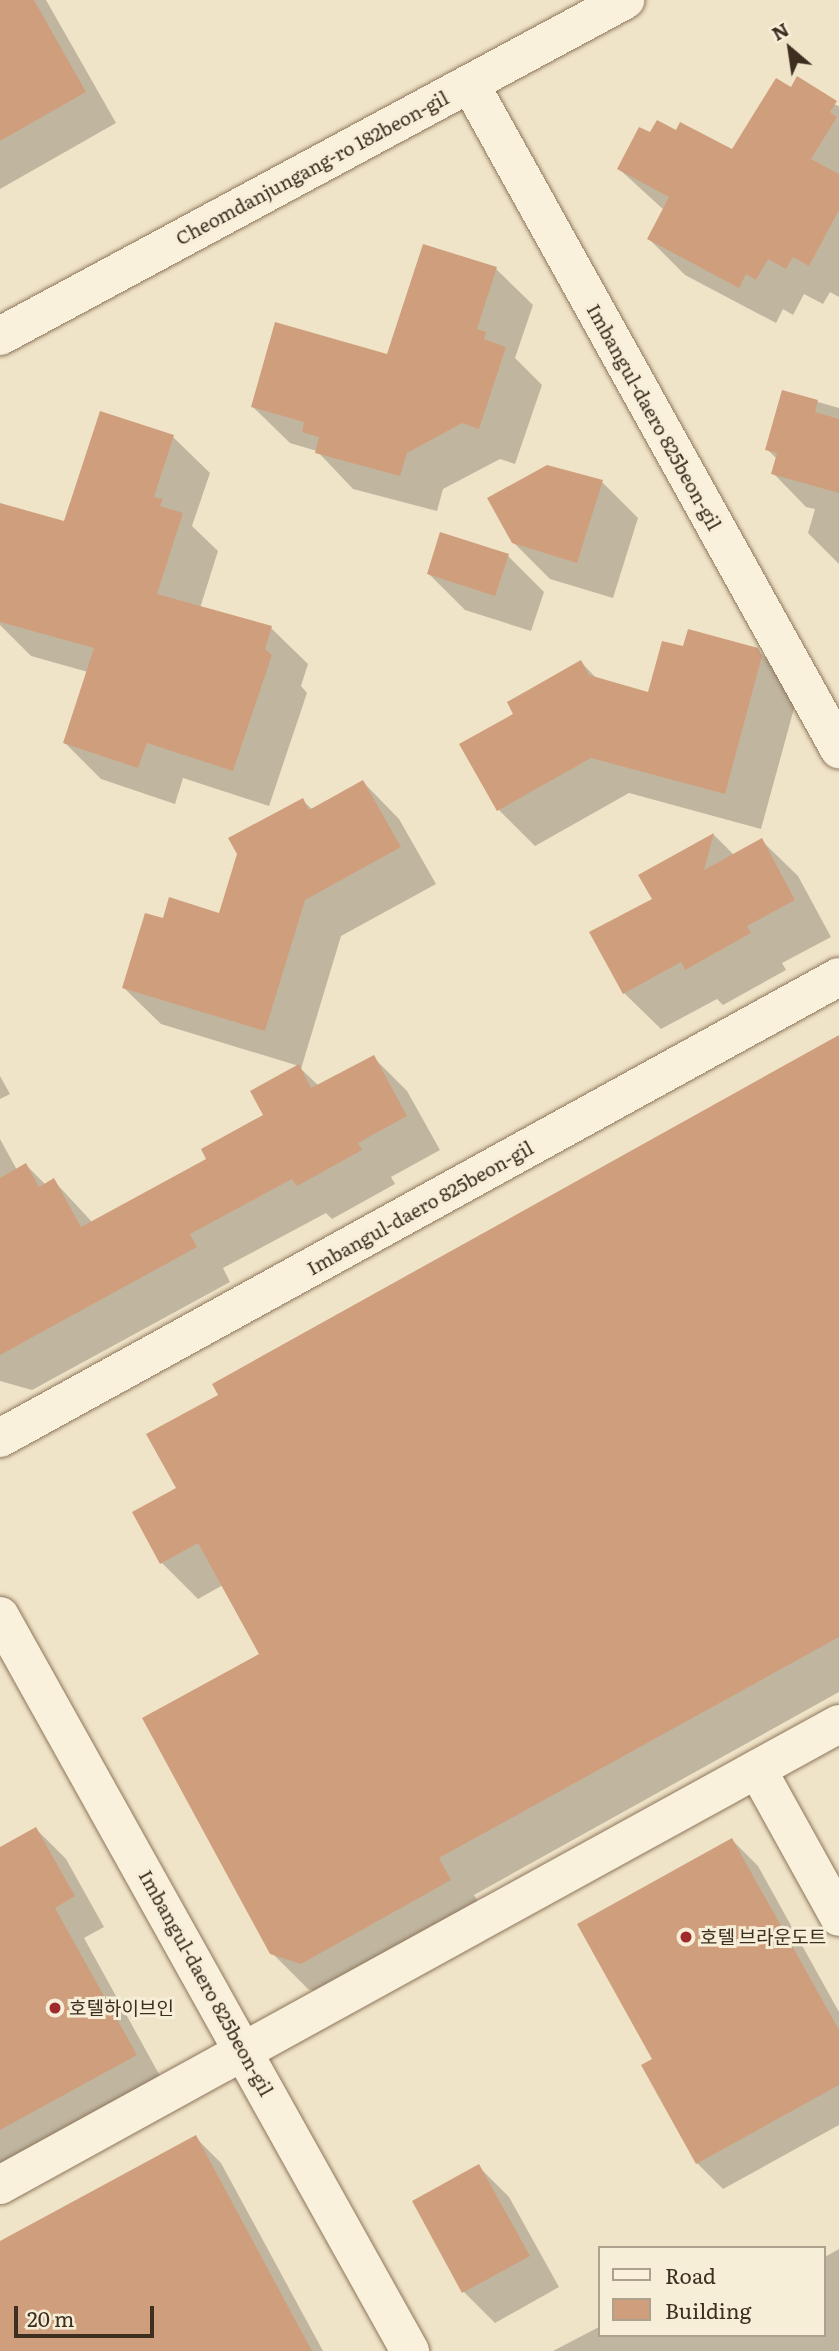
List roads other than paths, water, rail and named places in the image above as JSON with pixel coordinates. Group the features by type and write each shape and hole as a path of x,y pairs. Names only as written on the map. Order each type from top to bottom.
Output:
{"street":[{"name":"Cheomdanjungang-ro 182beon-gil","path":"0,336 625,0"},
{"name":"Imbangul-daero 825beon-gil","path":"470,84 839,749"},
{"name":"Imbangul-daero 825beon-gil","path":"0,1438 839,977"},
{"name":"Imbangul-daero 825beon-gil","path":"0,1616 410,2351"},
{"path":"0,2185 839,1724"},
{"path":"757,1769 839,1917"}],"place":[{"name":"호텔 브라운도트","path":"686,1937"},
{"name":"호텔하이브인","path":"55,2008"}]}
